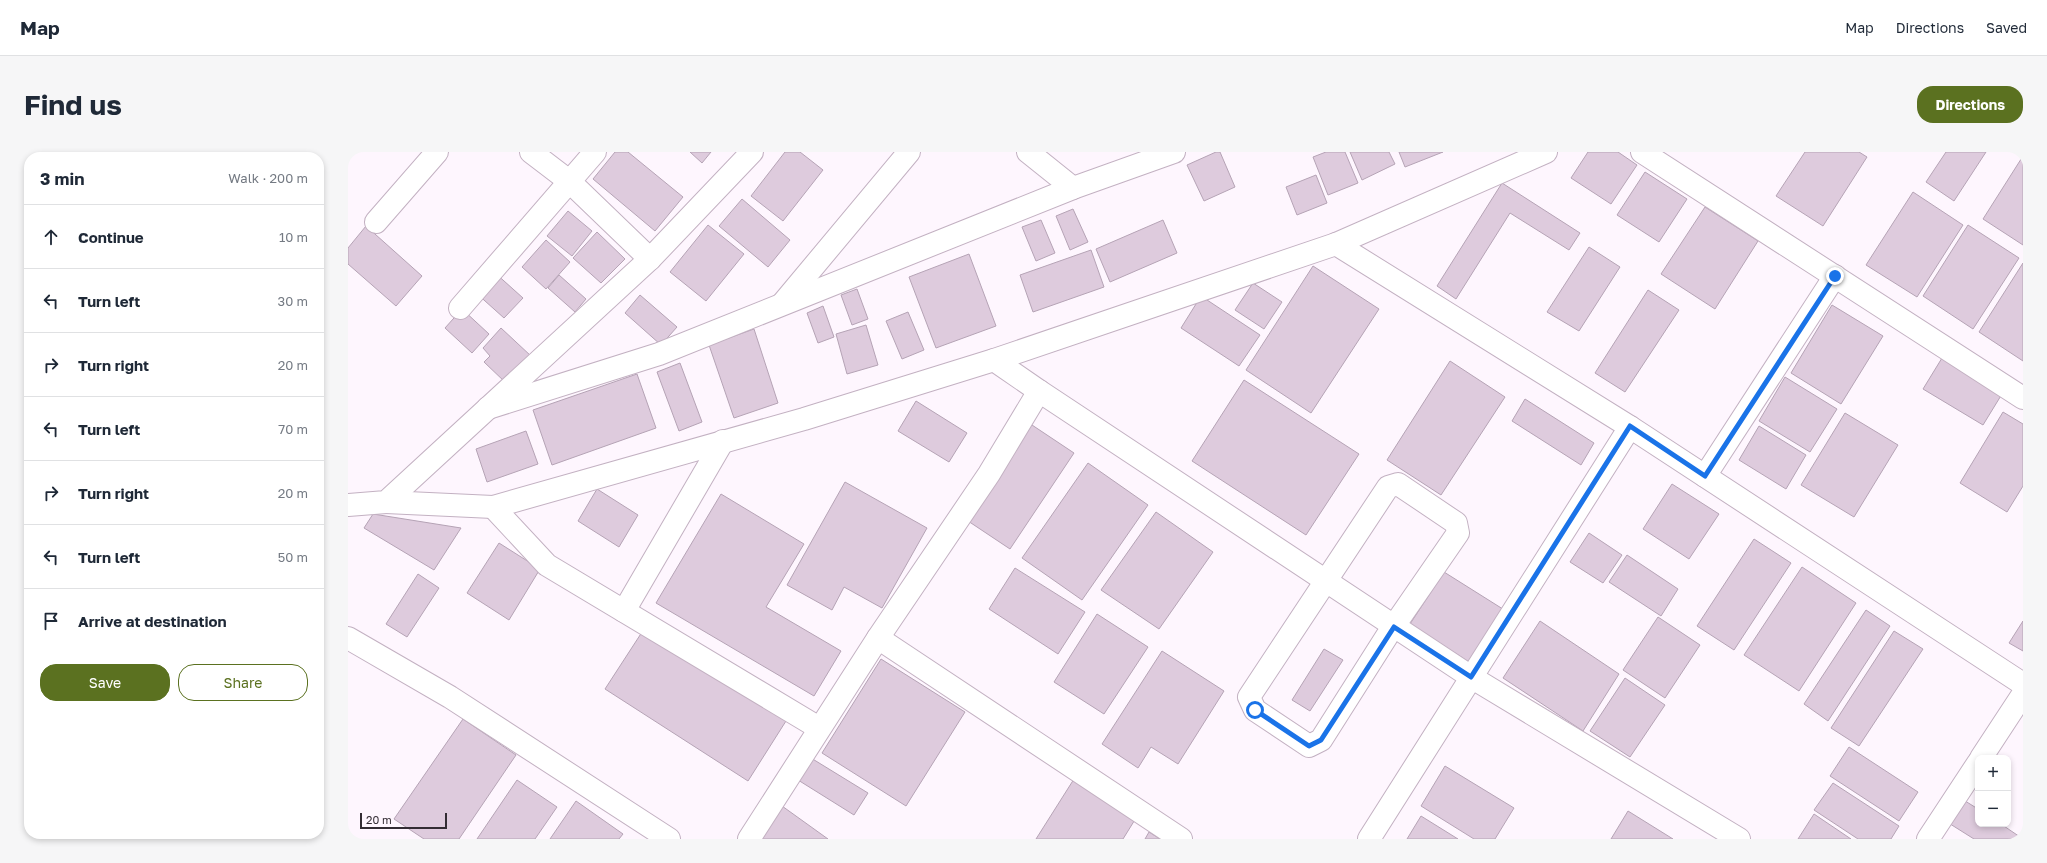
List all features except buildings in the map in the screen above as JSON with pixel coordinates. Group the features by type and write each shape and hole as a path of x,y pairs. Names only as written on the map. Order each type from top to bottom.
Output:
{"street":[{"path":"376,222 437,152"},
{"path":"531,152 569,181 650,259"},
{"path":"460,308 595,152"},
{"path":"386,502 650,259 752,152"},
{"path":"781,305 909,152"},
{"path":"1028,152 1073,188"},
{"path":"488,408 659,354 1073,188 1174,152"},
{"path":"348,505 386,502 493,507 804,419 994,360 1336,244 1546,152"},
{"path":"1642,152 2023,398"},
{"path":"1336,244 1630,426 2023,684"},
{"path":"1705,476 1835,276"},
{"path":"994,360 1038,391 1471,677 1739,839"},
{"path":"749,839 878,638 989,474 1038,391"},
{"path":"1369,839 1630,426"},
{"path":"624,611 723,441"},
{"path":"1398,484 1456,523 1458,533 1394,627 1321,740 1309,746 1255,710 1249,697 1388,487 1398,484"},
{"path":"493,507 547,565 819,728"},
{"path":"348,638 450,698 669,839"},
{"path":"878,638 1181,839"},
{"path":"1983,755 2023,694"},
{"path":"1928,839 1975,768"}],"route":[{"path":"1255,710 1309,746 1321,740 1394,627 1471,677 1630,426 1705,476 1835,276"}]}
